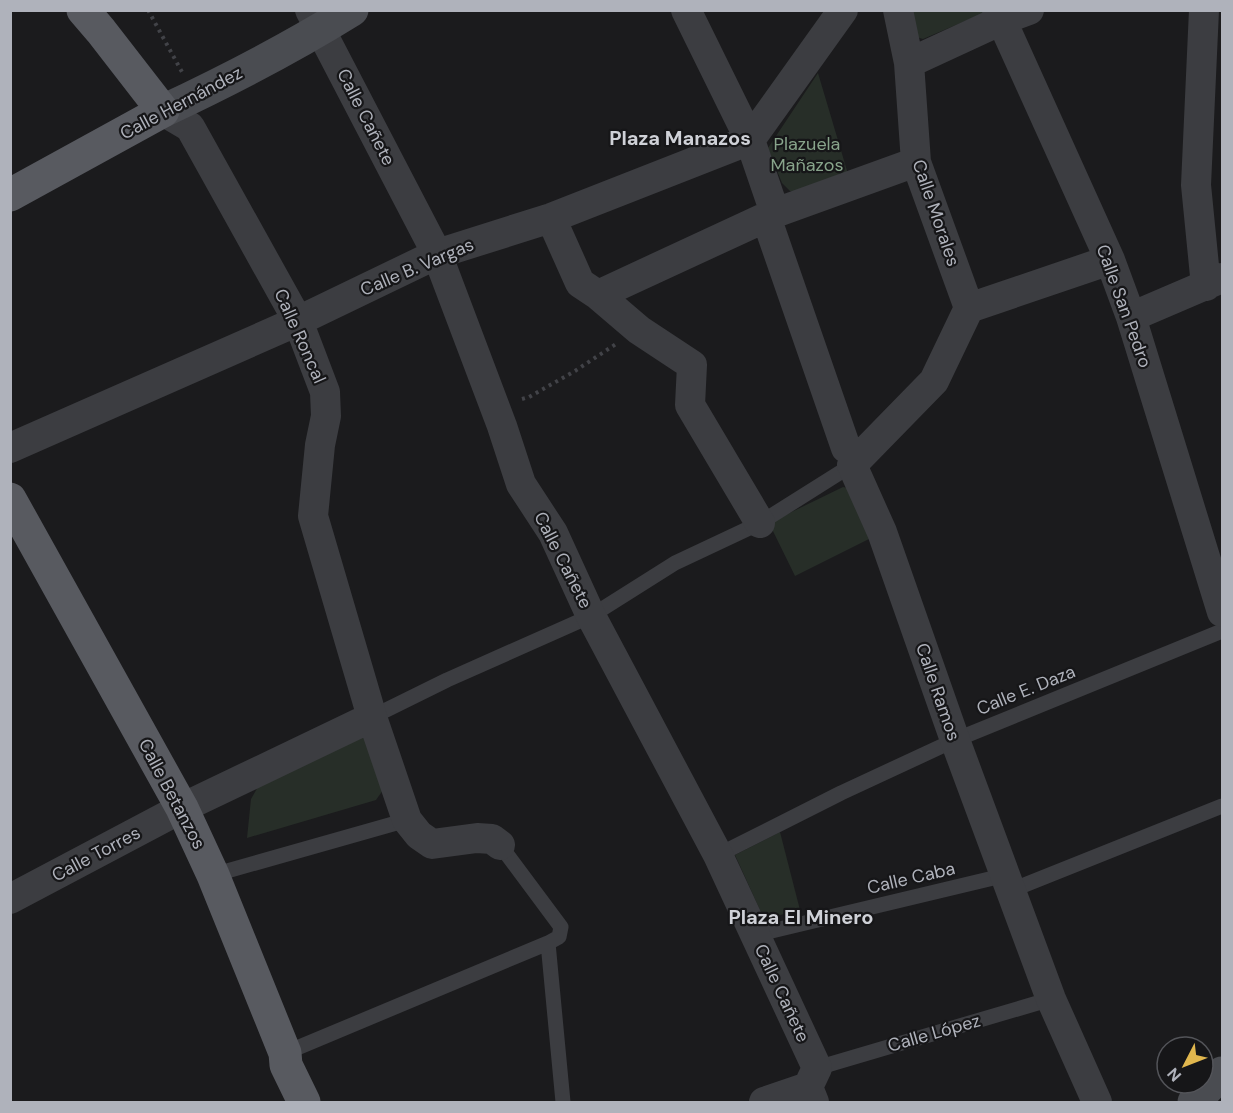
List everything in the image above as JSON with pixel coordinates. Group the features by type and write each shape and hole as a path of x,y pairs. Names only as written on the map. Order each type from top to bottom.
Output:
{"main road":[{"name":"Calle Roncal","path":"83,10 164,111"},
{"name":"Calle Hernández","path":"10,195 196,96 316,20 352,10"},
{"name":"Calle Betanzos","path":"10,498 182,808 213,875 285,1053 286,1065 304,1102"},
{"path":"1194,1102 1222,1073"}],"street":[{"name":"Calle Ramos","path":"686,10 750,140 770,215 849,457 882,532 955,740 1051,999 1097,1102"},
{"path":"750,140 843,10"},
{"name":"Calle Morales","path":"898,10 909,63 916,162 969,308"},
{"path":"1131,317 1214,282 1196,185 1204,10"},
{"path":"909,63 1009,14"},
{"name":"Calle San Pedro","path":"1009,14 1110,260 1131,317 1222,612"},
{"name":"Calle Cañete","path":"316,20 437,254 521,484 553,533 591,616 718,855 755,934 813,1086"},
{"name":"Calle Roncal","path":"164,111 190,127 298,321 325,392 326,416 320,445 313,516 372,717 407,820"},
{"name":"Calle B. Vargas","path":"10,448 298,321 437,254 550,218 750,140"},
{"path":"598,295 770,215 916,162"},
{"path":"550,218 580,283 598,295 639,330 692,365 690,405 760,523"},
{"path":"849,457 934,381 969,308 1110,260"},
{"name":"Calle Torres","path":"10,899 182,808 372,717"},
{"path":"407,820 419,835 432,844 477,838 492,839 500,844"},
{"name":"Calle López","path":"764,1102 813,1086"}],"lane":[{"path":"372,717 447,680 591,616 675,563 760,523 849,457"},
{"name":"Calle E. Daza","path":"718,855 841,793 955,740 1222,631"},
{"name":"Calle Caba","path":"755,934 1009,883 1222,806"},
{"path":"213,875 407,820"},
{"path":"285,1053 559,937 561,927 500,844"},
{"path":"548,943 563,1102"},
{"name":"Calle López","path":"813,1086 1051,999"}],"path":[{"path":"148,10 196,96"},
{"path":"495,408 529,397 639,330"}],"green space":[{"path":"912,11 986,11 923,39 913,36"},
{"name":"Plazuela Mañazos","path":"818,73 848,174 802,194 790,191 782,183 768,148"},
{"path":"843,487 852,489 875,536 795,576 769,523"},
{"path":"364,729 383,790 376,800 247,838 251,799 271,764"},
{"path":"780,832 800,910 764,919 735,855"}],"district":[{"name":"Plaza Manazos","path":"680,138"},
{"name":"Plaza El Minero","path":"801,917"}]}
